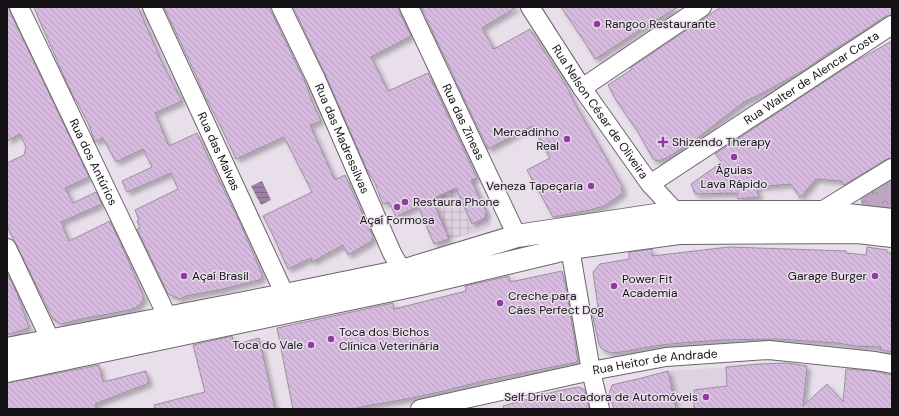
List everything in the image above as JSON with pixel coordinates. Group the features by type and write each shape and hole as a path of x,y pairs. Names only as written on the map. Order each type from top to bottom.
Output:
{"main road":[{"path":"7,372 406,278 517,236 677,222 820,212 892,220"},
{"path":"7,349 285,295 406,278 570,248 677,222 858,232 892,236"}],"street":[{"name":"Rua dos Antúrios","path":"19,7 168,318"},
{"name":"Rua das Malvas","path":"152,7 285,295"},
{"name":"Rua das Madressilvas","path":"281,7 316,79 392,253 406,278"},
{"name":"Rua das Zineas","path":"409,7 517,236"},
{"name":"Rua Nelson César de Oliveira","path":"530,7 582,88 677,222"},
{"path":"582,88 702,7"},
{"name":"Rua Walter de Alencar Costa","path":"650,184 892,25"},
{"path":"820,212 892,168"},
{"path":"7,248 51,341"},
{"path":"570,248 591,371 600,409"},
{"name":"Rua Heitor de Andrade","path":"420,409 591,371 666,357 769,350 892,364"}],"shaded area":[{"path":"475,179 492,217 489,227 475,233 453,189"},
{"path":"262,181 271,200 261,205 251,186"},
{"path":"453,189 475,233 449,239 432,199"},
{"path":"734,367 737,409 675,409 668,371"}],"green space":[{"path":"892,177 892,210 862,206 860,198"}],"building":[{"path":"7,7 9,7 10,12 89,177 65,188 73,203 96,192 102,204 61,222 69,241 110,221 144,298 139,306 130,310 61,324 53,319 10,233 7,225 7,163 24,155 26,147 20,134 7,141"},
{"path":"34,7 138,7 163,65 182,101 155,113 169,146 197,133 241,225 262,274 262,278 219,290 186,296 180,299 168,294 137,229 140,228 135,210 178,189 171,173 127,192 122,181 152,167 143,149 116,162 103,138 95,142 89,125 75,100"},
{"path":"164,7 269,7 305,82 321,121 310,125 335,180 345,175 373,237 372,241 348,255 343,245 312,262 311,258 288,269 263,216 312,192 284,137 236,159"},
{"path":"293,7 397,7 411,36 371,57 388,91 428,73 477,178 471,180 486,212 485,218 472,224 456,188 432,199 449,239 434,244 418,206 396,217 389,202 383,204 375,183 367,170 325,74"},
{"path":"421,7 517,7 482,28 494,49 530,29 566,85 574,102 622,186 622,194 604,206 553,217 527,170 550,158 532,126 488,149"},
{"path":"561,7 678,7 595,59"},
{"path":"721,7 892,7 892,15 886,16 806,69 744,102 696,139 667,158 657,161 653,159 638,132 616,100 608,85 631,70 630,68"},
{"path":"892,41 892,158 887,159 844,185 842,181 816,179 800,198 791,184 756,187 759,197 738,199 737,193 695,194 691,184 722,162 715,154 856,61"},
{"path":"729,247 846,251 846,253 866,255 867,247 887,250 887,253 892,253 892,352 880,350 881,347 777,339 720,340 681,343 610,353 601,348 591,309 598,307 593,272 600,264 629,259 629,252 652,249 652,256"},
{"path":"562,271 567,292 578,362 487,380 412,398 352,409 293,409 277,328 393,303 394,309 466,291 465,286 509,276 510,282"},
{"path":"7,273 17,293 29,328 7,335"},
{"path":"232,336 234,345 259,338 275,409 155,409 154,405 205,392 193,345"},
{"path":"787,363 807,366 803,406 827,384 843,402 846,369 873,371 892,375 892,409 694,409 694,390 727,386 726,367"},
{"path":"99,365 103,382 146,371 149,383 95,404 97,409 7,409 7,383"},
{"path":"668,371 676,409 614,409 609,394 612,385"},
{"path":"579,387 585,390 589,409 504,409 503,406 557,391"}],"place":[{"name":"Rangoo Restaurante","path":"597,24"},
{"name":"Mercadinho Real","path":"567,139"},
{"name":"Shizendo Therapy","path":"663,142"},
{"name":"Águias Lava Rápido","path":"734,157"},
{"name":"Veneza Tapeçaria","path":"591,186"},
{"name":"Restaura Phone","path":"405,202"},
{"name":"Açaí Formosa","path":"397,207"},
{"name":"Açaí Brasil","path":"184,276"},
{"name":"Garage Burger","path":"875,276"},
{"name":"Power Fit Academia","path":"614,286"},
{"name":"Creche para Cães Perfect Dog","path":"500,303"},
{"name":"Toca dos Bichos Clínica Veterinária","path":"331,339"},
{"name":"Toca do Vale","path":"311,345"},
{"name":"Self Drive Locadora de Automóveis","path":"706,397"}]}
